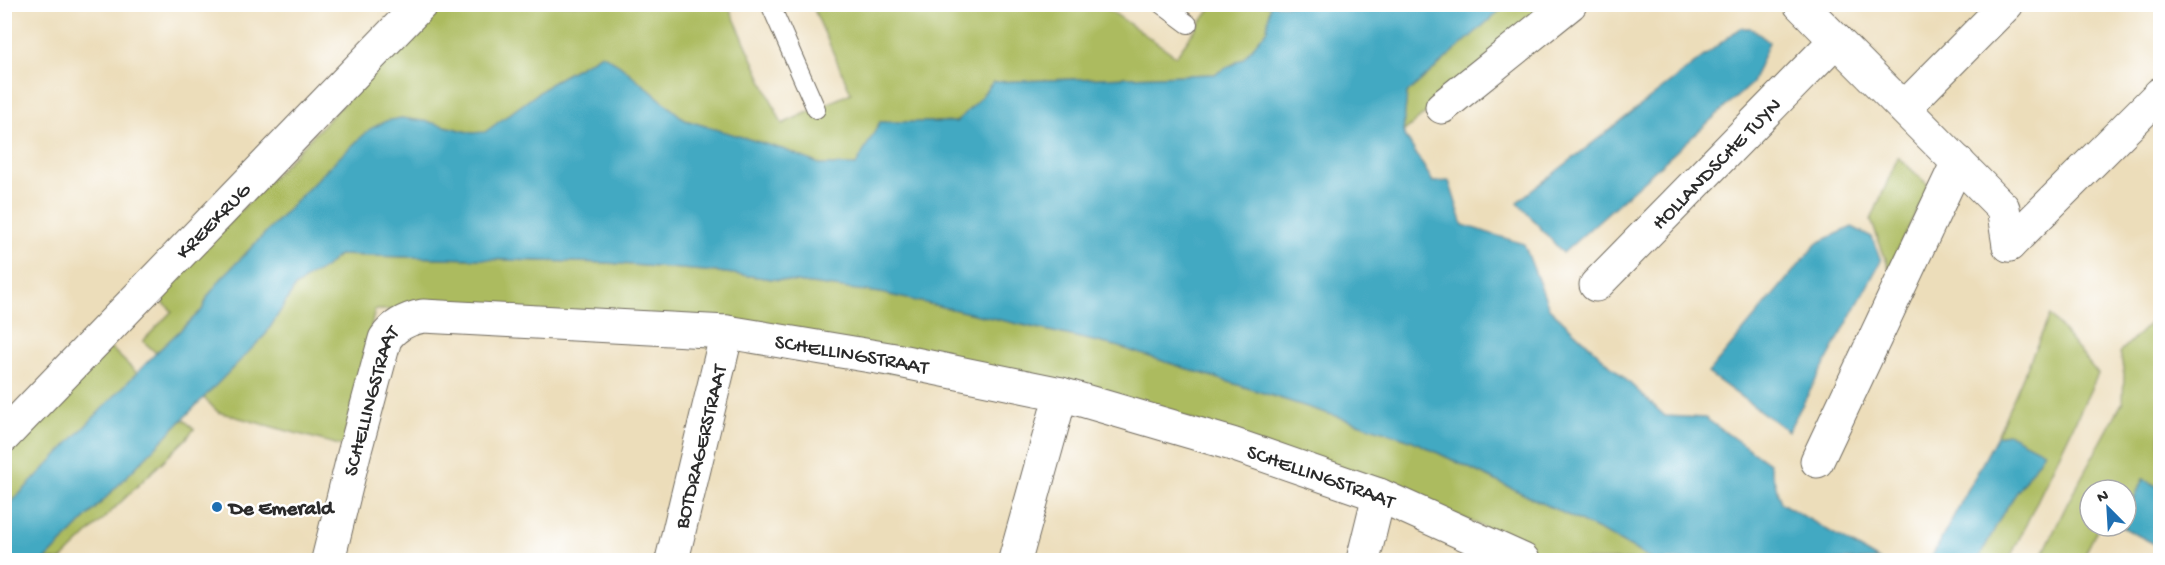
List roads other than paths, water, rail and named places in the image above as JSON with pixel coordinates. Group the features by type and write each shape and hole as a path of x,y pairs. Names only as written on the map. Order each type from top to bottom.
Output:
{"street":[{"name":"KREEKRUG","path":"4,436 421,4"},
{"path":"1442,107 1570,4"},
{"path":"1800,4 2003,207 2009,244 2160,94"},
{"path":"1904,108 2007,4"},
{"name":"HOLLANDSCHE TUYN","path":"1596,285 1836,40"},
{"path":"1817,461 1958,162"},
{"name":"SCHELLINGSTRAAT","path":"328,561 385,339 390,331 399,325 423,316 727,332 895,360 1061,394 1232,444 1378,495 1523,561"},
{"name":"BOTDRAGERSTRAAT","path":"672,561 727,332"},
{"path":"1015,561 1061,394"},
{"path":"1363,561 1378,495"}],"lane":[{"path":"770,4 816,109"},
{"path":"1161,4 1188,24"}],"water":[{"path":"1270,5 1506,5 1407,93 1403,132 1433,182 1449,181 1463,225 1524,244 1549,308 1665,416 1705,418 1769,463 1781,503 1879,560 1653,560 1611,536 1411,440 1116,346 881,293 718,272 608,263 338,255 325,268 295,287 266,334 45,560 5,560 5,509 156,353 202,310 208,296 221,279 329,167 370,129 386,121 401,118 429,122 472,133 485,132 556,80 602,54 620,65 685,120 785,150 821,165 856,165 880,122 956,122 993,82 1215,74 1243,59 1267,30"},
{"path":"1740,28 1751,28 1769,42 1752,83 1563,253 1517,202"},
{"path":"1852,227 1872,237 1881,261 1788,431 1708,373 1817,243"},
{"path":"2009,434 2044,452 2003,513 1978,560 1930,560 1997,436"},
{"path":"2143,479 2160,488 2160,547 2138,535 2138,490"}],"place":[{"name":"De Emerald","path":"217,507"}]}
